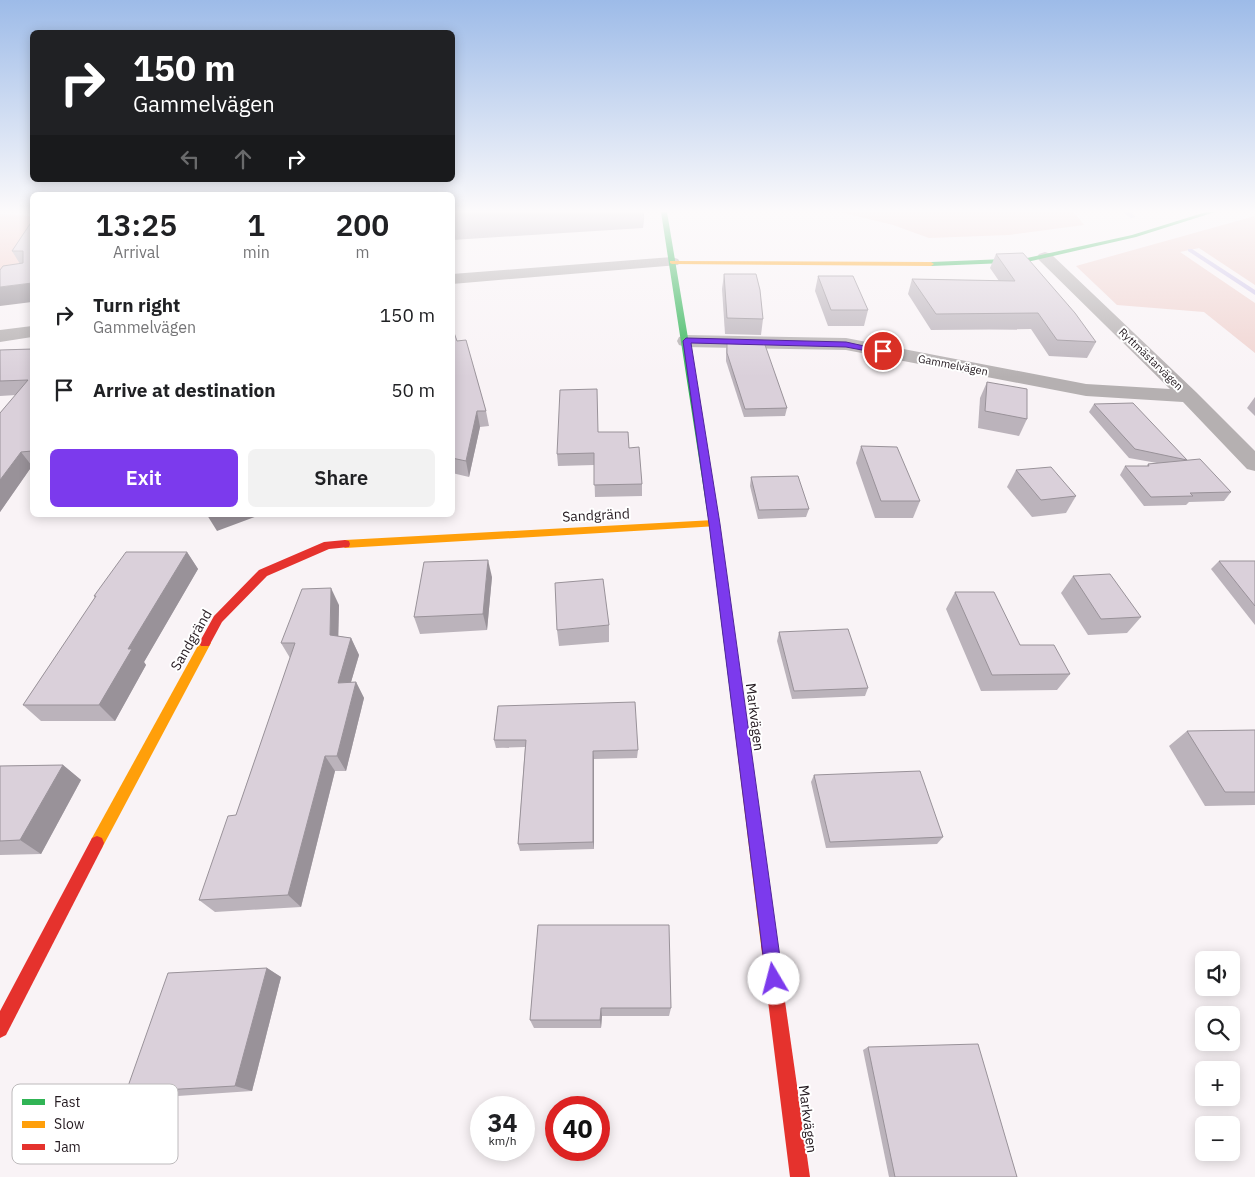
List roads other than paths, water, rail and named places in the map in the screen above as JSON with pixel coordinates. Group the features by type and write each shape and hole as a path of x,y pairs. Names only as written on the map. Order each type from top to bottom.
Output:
{"street":[{"path":"455,279 608,267"},
{"name":"Markvägen","path":"673,267 714,524 800,1177"},
{"name":"Ryttmästarvägen","path":"1054,267 1189,396 1255,464"},
{"path":"0,336 30,332"},
{"name":"Gammelvägen","path":"686,341 846,344 1086,390 1189,396"},
{"name":"Sandgränd","path":"0,1029 63,907 218,619 263,573 328,545 714,524"}],"waterway":[{"path":"1216,267 1255,293"}]}
